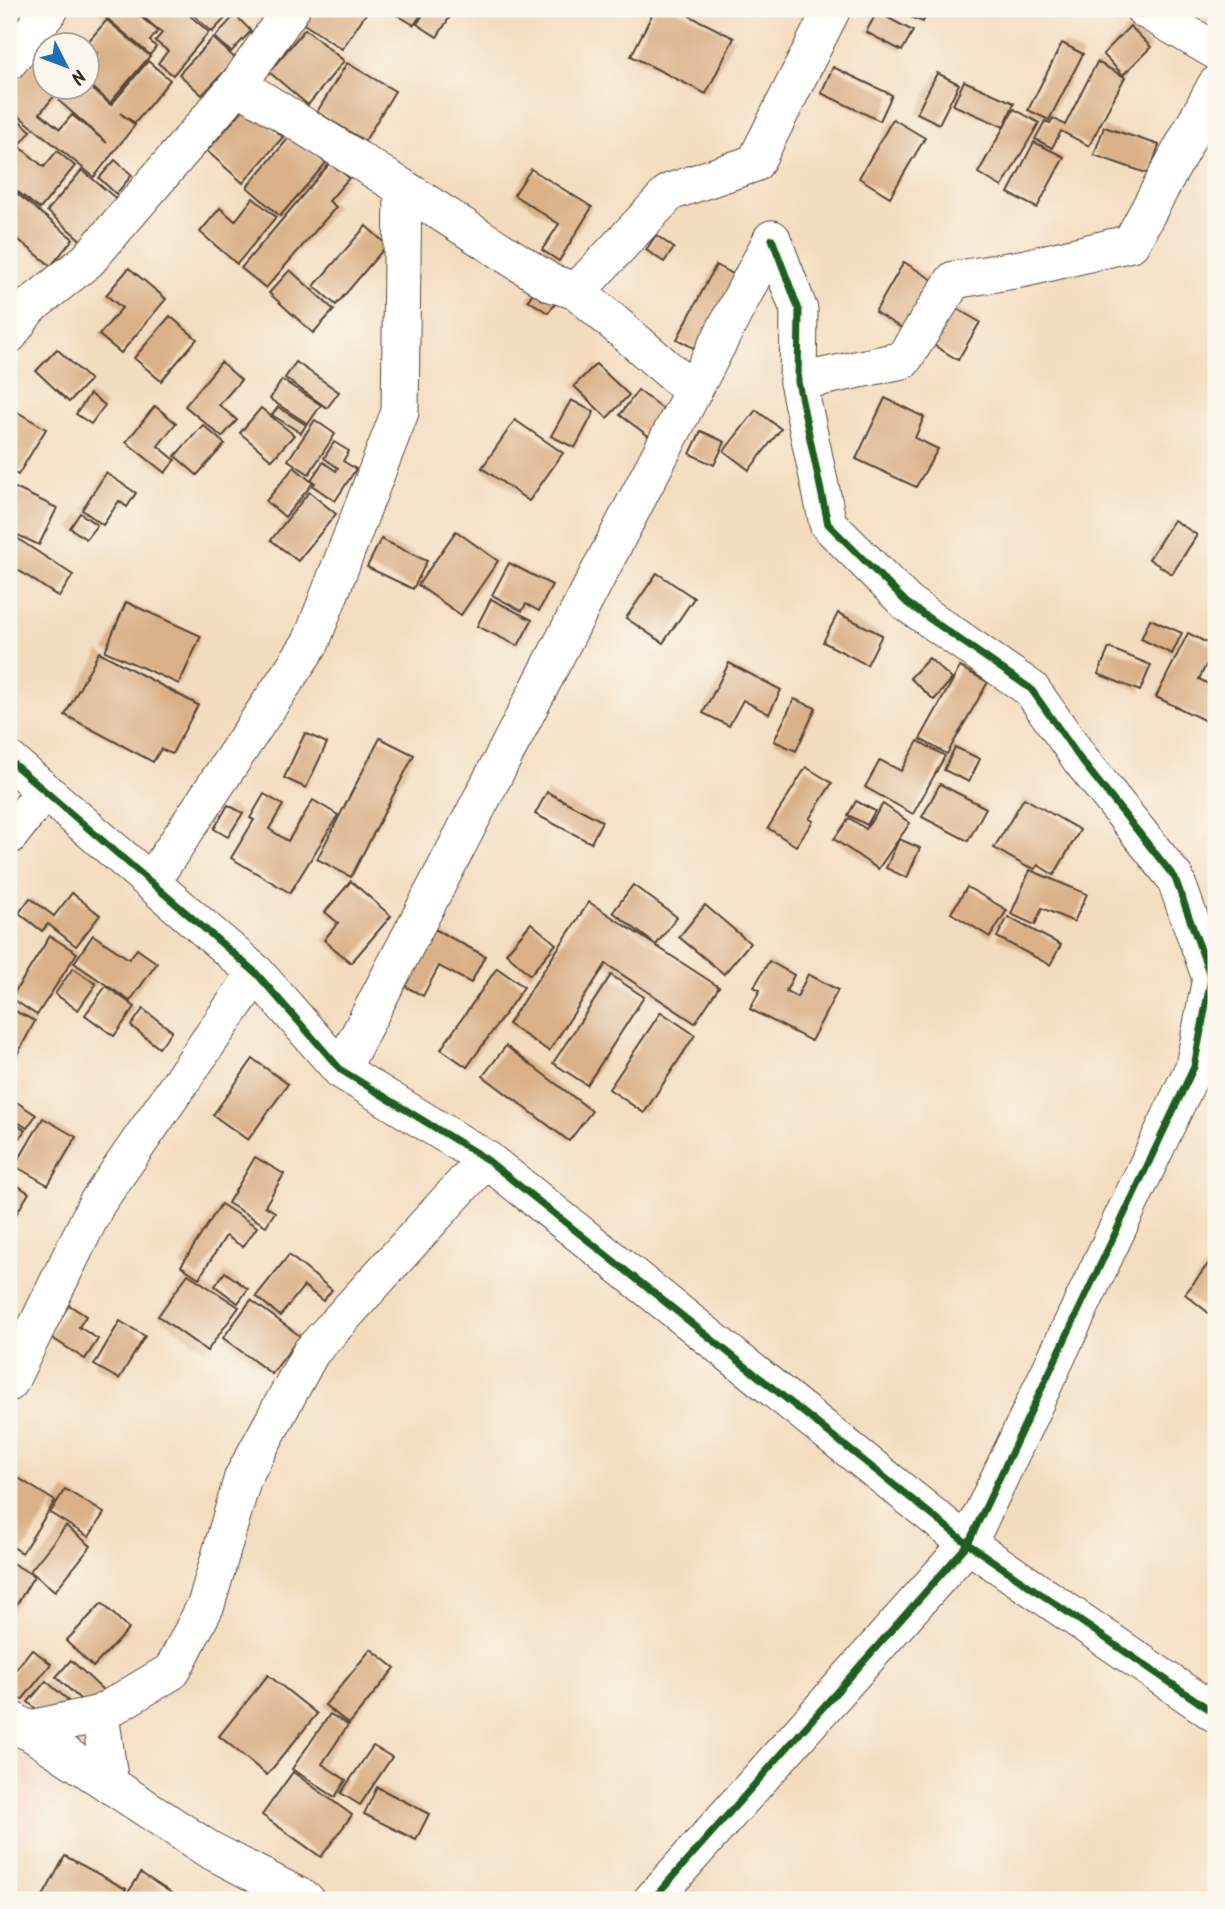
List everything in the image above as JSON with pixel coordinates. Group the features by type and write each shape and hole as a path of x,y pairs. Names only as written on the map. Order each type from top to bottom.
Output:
{"street":[{"path":"9,61 50,9"},
{"path":"9,335 28,308 88,260 238,85 291,9"},
{"path":"577,291 670,192 755,163 832,9"},
{"path":"1144,9 1216,51"},
{"path":"238,85 551,283 577,291 693,391"},
{"path":"798,382 903,360 954,280 1026,268 1131,243 1216,85"},
{"path":"151,882 311,642 400,412 403,188"},
{"path":"341,1070 772,239 799,310 798,382 828,524 907,604 1031,689 1081,760 1175,878 1211,978 1194,1067 968,1544 652,1900"},
{"path":"9,760 256,972 341,1070 486,1159 968,1544 1216,1714"},
{"path":"9,836 44,791"},
{"path":"9,1383 97,1203 256,972"},
{"path":"17,1723 100,1714 172,1671 206,1605 243,1477 311,1352 486,1159"},
{"path":"100,1714 110,1785"},
{"path":"17,1723 208,1849 306,1900"}],"shaded area":[{"path":"9,1740 65,1792 9,1856"}],"building":[{"path":"96,9 131,9 158,31 150,41 156,47 150,55"},
{"path":"134,9 181,9 177,14 182,9 209,32 173,75 158,63 168,51 155,41 162,33"},
{"path":"187,9 234,9 212,32"},
{"path":"306,9 369,9 342,49 298,20"},
{"path":"387,9 425,9 414,25"},
{"path":"427,9 455,9 437,37 417,24"},
{"path":"655,9 676,9 734,38 706,94 631,56"},
{"path":"890,9 928,9 923,22"},
{"path":"877,12 913,31 902,51 866,32"},
{"path":"235,15 251,31 231,52 215,37"},
{"path":"107,20 150,56 110,103 102,96 102,32 96,32"},
{"path":"1130,26 1151,47 1123,75 1103,54"},
{"path":"305,29 344,61 308,105 269,72"},
{"path":"213,38 236,59 202,95 179,74"},
{"path":"1062,43 1083,54 1049,120 1028,110"},
{"path":"32,58 32,102 49,102 40,113 60,129 72,115 107,143 60,102 102,102 102,97 111,105 148,61 170,80 135,123 120,113 135,125 94,177 9,108 9,87"},
{"path":"1097,62 1125,77 1089,146 1061,131 1052,148 1035,139 1045,121 1050,123 1053,118 1065,125"},
{"path":"347,63 395,91 365,141 317,112"},
{"path":"833,67 892,95 880,121 821,93"},
{"path":"937,73 959,84 939,124 917,113"},
{"path":"964,81 1014,103 1004,127 953,105"},
{"path":"246,106 283,137 243,183 207,151"},
{"path":"1014,109 1039,123 1002,187 978,173"},
{"path":"9,112 31,131 19,146 44,167 57,151 75,166 40,209 9,185"},
{"path":"893,119 925,138 890,197 859,178"},
{"path":"1104,127 1159,145 1149,174 1094,155"},
{"path":"292,134 326,163 280,216 247,187"},
{"path":"1034,142 1064,157 1037,208 1008,193"},
{"path":"115,160 132,175 116,194 99,178"},
{"path":"331,162 349,178 329,201 336,207 266,288 241,268"},
{"path":"531,169 592,207 559,261 542,250 559,224 514,195"},
{"path":"82,170 119,201 83,242 47,211"},
{"path":"9,187 73,239 51,266 9,232"},
{"path":"253,198 276,217 237,264 200,232 220,208 235,221"},
{"path":"366,226 387,245 336,305 314,286"},
{"path":"656,235 674,248 664,262 646,250"},
{"path":"904,262 933,280 903,329 875,312"},
{"path":"716,265 746,281 706,355 677,339"},
{"path":"129,268 166,299 121,353 99,335 122,308 106,295"},
{"path":"290,270 334,310 313,333 269,293"},
{"path":"539,284 560,298 548,313 528,300"},
{"path":"954,307 980,322 958,360 932,344"},
{"path":"170,316 197,339 161,381 134,358"},
{"path":"57,349 90,380 69,402 36,371"},
{"path":"221,362 241,380 219,405 237,420 222,437 185,406"},
{"path":"296,362 339,392 327,408 285,378"},
{"path":"596,364 629,395 607,418 574,386"},
{"path":"282,380 321,405 308,424 270,399"},
{"path":"638,390 672,416 654,440 620,415"},
{"path":"90,394 105,405 91,424 76,414"},
{"path":"885,398 924,417 915,438 938,449 916,487 856,459"},
{"path":"571,400 594,412 575,448 551,436"},
{"path":"155,406 176,423 158,446 175,460 165,473 126,442"},
{"path":"9,407 46,429 18,475 9,470"},
{"path":"278,407 306,425 301,433 272,415"},
{"path":"261,408 294,435 272,460 240,433"},
{"path":"756,410 781,429 749,470 724,451"},
{"path":"315,420 335,434 309,474 288,460"},
{"path":"515,420 563,453 529,501 482,468"},
{"path":"203,425 225,444 197,475 175,456"},
{"path":"701,431 725,442 714,465 690,454"},
{"path":"334,442 349,451 343,461 356,469 335,501 313,486 315,483 311,480 323,462 336,471 338,468 324,458"},
{"path":"294,467 313,483 285,517 266,501"},
{"path":"106,473 136,493 127,507 119,501 103,525 82,510"},
{"path":"9,485 57,508 39,545 9,531"},
{"path":"309,492 336,514 298,561 271,540"},
{"path":"80,513 97,525 86,539 70,528"},
{"path":"1174,520 1197,535 1172,574 1149,559"},
{"path":"456,531 498,561 461,615 418,585"},
{"path":"12,535 73,575 59,597 9,564 9,539"},
{"path":"381,539 427,561 413,589 367,567"},
{"path":"509,563 552,585 539,611 526,604 522,611 492,595"},
{"path":"657,573 694,598 663,643 626,618"},
{"path":"491,599 532,620 518,646 477,626"},
{"path":"126,602 201,636 179,684 105,651"},
{"path":"838,613 882,635 867,665 823,642"},
{"path":"1150,619 1182,633 1172,654 1141,639"},
{"path":"1188,633 1215,647 1199,679 1216,688 1216,726 1156,697"},
{"path":"1109,648 1151,665 1140,691 1098,674"},
{"path":"99,652 198,705 172,754 161,749 153,762 65,715"},
{"path":"929,658 952,679 934,700 910,678"},
{"path":"729,663 781,690 769,714 743,700 729,726 703,713"},
{"path":"960,667 988,682 947,754 920,739"},
{"path":"794,699 816,708 796,751 774,741"},
{"path":"305,733 327,743 306,788 284,778"},
{"path":"380,738 414,755 351,877 317,859"},
{"path":"918,741 945,756 913,814 865,787 880,760 901,771"},
{"path":"955,747 980,759 969,782 944,770"},
{"path":"806,767 832,783 809,819 813,821 796,846 768,828"},
{"path":"940,784 986,808 968,841 922,817"},
{"path":"547,792 602,821 591,843 535,814"},
{"path":"264,794 283,805 269,829 288,841 313,800 338,815 290,893 231,858 254,820 250,818"},
{"path":"1024,798 1080,830 1054,875 1038,865 1035,869 1027,867 994,848"},
{"path":"856,801 875,811 867,825 848,815"},
{"path":"883,804 910,823 878,869 834,839 849,818 866,829"},
{"path":"228,805 243,813 228,837 214,829"},
{"path":"899,839 920,848 907,878 886,868"},
{"path":"1030,870 1087,894 1074,922 1042,908 1035,925 1011,914"},
{"path":"351,881 391,916 351,963 324,940 338,923 325,912"},
{"path":"633,885 677,917 656,945 613,912"},
{"path":"967,887 1007,910 990,937 951,913"},
{"path":"72,893 100,915 76,946 48,924 42,931 19,913 30,898 54,916"},
{"path":"589,902 719,987 695,1023 606,964 549,1051 508,1024"},
{"path":"705,905 750,943 724,974 679,937"},
{"path":"1008,917 1061,945 1050,965 997,937"},
{"path":"531,923 556,944 530,975 506,953"},
{"path":"429,926 485,956 471,983 439,966 423,996 399,983"},
{"path":"93,935 129,959 137,949 157,963 130,1001 74,963"},
{"path":"50,936 77,953 37,1015 11,998"},
{"path":"769,961 794,975 786,991 797,997 808,974 838,990 811,1041 750,1009 760,990 754,987"},
{"path":"73,968 96,984 78,1010 55,994"},
{"path":"497,968 524,987 467,1067 441,1049"},
{"path":"611,975 644,997 587,1085 553,1063"},
{"path":"106,986 135,1007 114,1036 85,1015"},
{"path":"9,1008 35,1021 9,1070"},
{"path":"143,1009 172,1031 159,1048 131,1026"},
{"path":"661,1012 695,1035 644,1113 609,1089"},
{"path":"506,1046 592,1111 569,1141 483,1076"},
{"path":"253,1059 288,1084 248,1140 213,1115"},
{"path":"9,1097 36,1115 27,1128 9,1116"},
{"path":"43,1118 76,1137 48,1185 15,1166"},
{"path":"9,1119 25,1130 19,1139 9,1132"},
{"path":"255,1157 284,1174 265,1206 275,1212 266,1226 228,1203"},
{"path":"9,1180 29,1193 9,1226"},
{"path":"221,1204 257,1227 243,1247 226,1236 199,1278 181,1266"},
{"path":"1216,1254 1216,1319 1185,1294"},
{"path":"289,1255 332,1290 323,1301 304,1286 280,1316 256,1296"},
{"path":"225,1272 248,1289 238,1303 215,1286"},
{"path":"188,1274 239,1307 207,1351 158,1316"},
{"path":"251,1300 300,1336 272,1374 223,1338"},
{"path":"69,1305 86,1316 79,1327 98,1339 85,1359 49,1336"},
{"path":"120,1321 145,1336 119,1379 94,1365"},
{"path":"12,1474 55,1501 22,1553 9,1544 9,1480"},
{"path":"65,1489 104,1513 89,1537 50,1513"},
{"path":"66,1526 91,1546 55,1591 30,1571"},
{"path":"9,1561 34,1576 11,1614 9,1613"},
{"path":"102,1603 129,1629 93,1667 66,1641"},
{"path":"32,1649 51,1664 22,1700 9,1689 9,1678"},
{"path":"371,1649 395,1668 349,1724 325,1705"},
{"path":"71,1660 107,1694 92,1710 56,1677"},
{"path":"268,1675 317,1714 267,1775 219,1736"},
{"path":"46,1681 68,1700 50,1721 28,1702"},
{"path":"330,1714 348,1725 322,1764 346,1780 335,1797 292,1769"},
{"path":"373,1746 392,1757 360,1805 341,1793"},
{"path":"293,1772 352,1815 321,1857 262,1815"},
{"path":"377,1787 429,1814 416,1840 364,1814"},
{"path":"65,1856 126,1889 120,1900 41,1900"},
{"path":"141,1873 182,1900 123,1900"}],"cycle path":[{"path":"652,1900 968,1544 1194,1067 1211,978 1175,878 1081,760 1031,689 907,603 828,524 798,382 799,310 772,239"},
{"path":"9,760 256,973 341,1070 486,1159 968,1544 1216,1714"}]}
